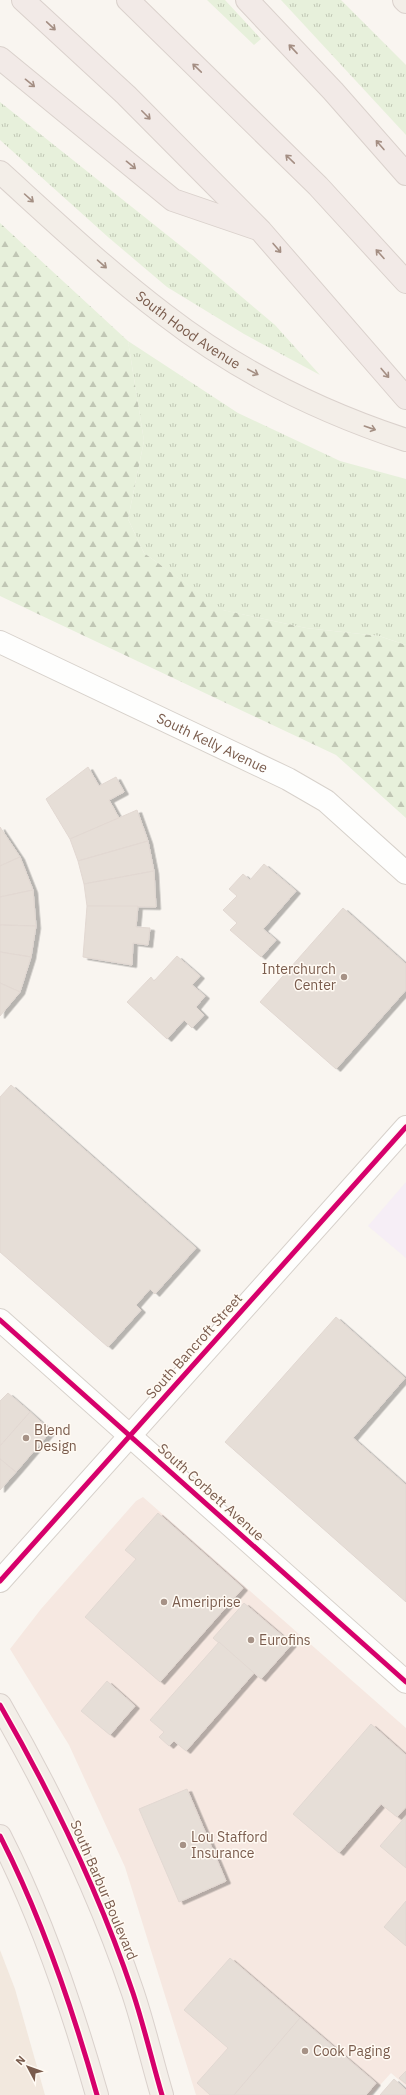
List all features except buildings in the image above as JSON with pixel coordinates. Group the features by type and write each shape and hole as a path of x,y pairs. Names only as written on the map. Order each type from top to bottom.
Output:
{"highway":[{"path":"22,0 126,96 261,230 406,398"},
{"path":"128,0 318,186 406,282"},
{"path":"247,0 333,91 406,174"},
{"path":"0,58 173,200 261,230"}],"main road":[{"name":"South Hood Avenue","path":"0,172 121,280 166,316 239,365 326,409 366,427 406,440"},
{"name":"South Barbur Boulevard","path":"0,1705 36,1767 95,1892 133,1994 162,2095"},
{"path":"0,1836 53,1960 79,2031 97,2095"}],"street":[{"name":"South Kelly Avenue","path":"0,642 288,779 326,801 406,873"},
{"name":"South Bancroft Street","path":"0,1581 406,1127"},
{"name":"South Corbett Avenue","path":"0,1320 406,1682"}],"shaded area":[{"path":"406,1182 406,1258 368,1226"},
{"path":"143,1497 406,1728 406,2086 391,2073 371,2095 196,2095 125,1867 69,1745 10,1649 41,1609 136,1501"},
{"path":"0,1950 15,1989 45,2095 0,2095"}],"green space":[{"path":"207,0 225,0 261,39 254,45"},
{"path":"281,0 341,0 406,65 406,135"},
{"path":"0,102 196,258 275,325 320,375 244,334 167,287 108,237 0,140"},
{"path":"0,223 128,341 144,441 128,519 144,553 223,610 306,628 379,636 406,645 406,818 336,755 0,596"},
{"path":"128,341 238,413 340,461 406,479 406,645 379,636 306,628 222,610 144,553 128,519 144,441"}],"cycle path":[{"path":"0,1581 406,1127"},
{"path":"0,1320 406,1682"},
{"path":"0,1705 20,1740 74,1846 105,1918 133,1993 162,2095"},
{"path":"0,1836 43,1931 55,1963 97,2095"}],"place":[{"name":"Interchurch Center","path":"344,977"},
{"name":"Blend Design","path":"26,1438"},
{"name":"Ameriprise","path":"164,1602"},
{"name":"Eurofins","path":"251,1640"},
{"name":"Lou Stafford Insurance","path":"183,1845"},
{"name":"Cook Paging","path":"305,2051"}]}
